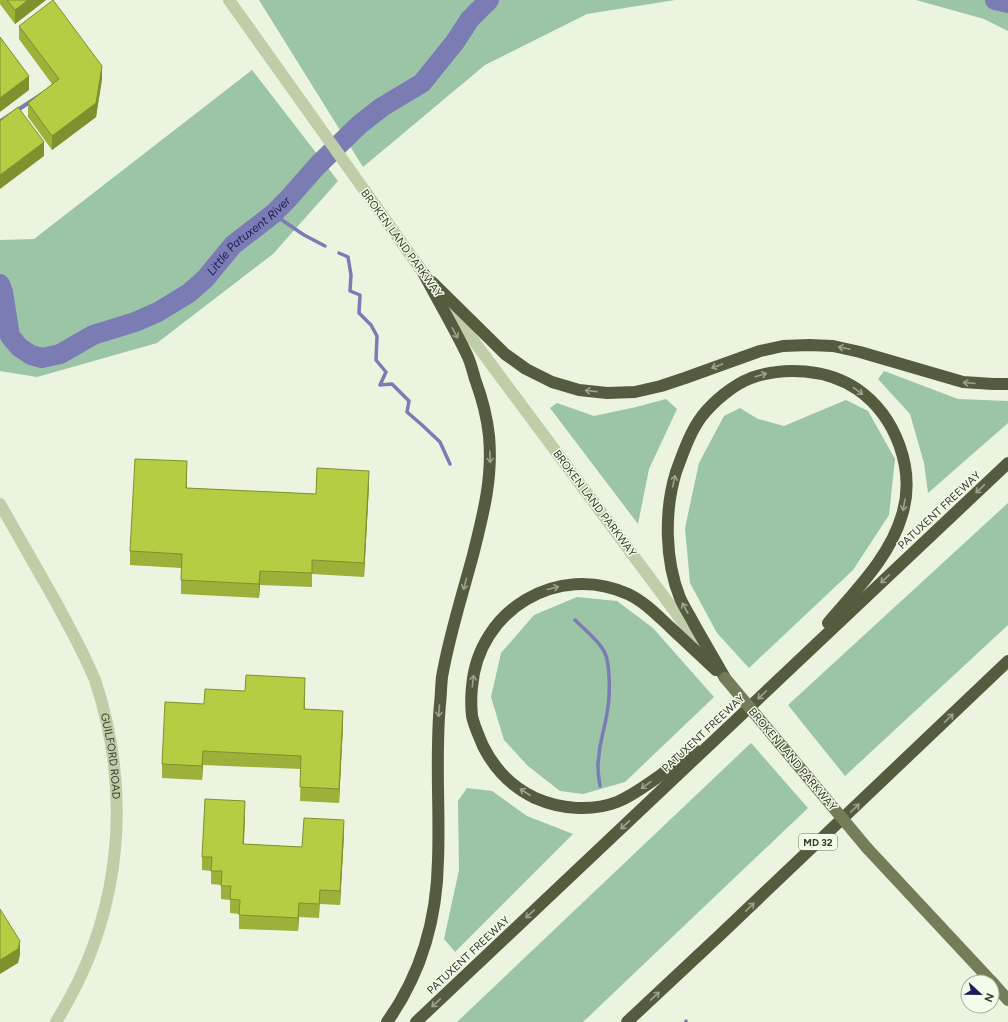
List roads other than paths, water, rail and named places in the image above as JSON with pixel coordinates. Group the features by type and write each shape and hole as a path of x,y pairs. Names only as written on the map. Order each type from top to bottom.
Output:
{"highway":[{"path":"424,274 505,354 526,369 552,382 580,390 607,393 635,392 661,386 760,351 782,346 809,345 833,346 860,352 963,382 1008,384"},
{"path":"387,1022 397,1009 414,977 424,951 432,920 438,861 437,753 442,679 449,645 482,520 488,491 490,466 489,435 483,402 468,358 424,274"},
{"path":"725,678 680,599 674,578 668,531 669,505 674,479 681,457 691,435 702,416 719,398 750,378 769,373 789,371 809,372 829,376 857,389 880,410 890,425 904,458 906,475 906,496 902,515 896,533 889,545 875,567 789,669"},
{"name":"PATUXENT FREEWAY","path":"416,1022 1008,463"},
{"path":"725,678 649,607 630,594 593,584 573,584 550,588 533,596 515,607 497,624 486,641 477,660 472,678 472,716 478,735 488,755 498,770 512,783 527,794 543,801 577,808 596,807 631,796 735,721"},
{"name":"MD 32","path":"627,1022 1008,662"}],"main road":[{"name":"BROKEN LAND PARKWAY","path":"725,678 868,848 985,974"},
{"name":"BROKEN LAND PARKWAY","path":"1000,991 1008,1000"}],"street":[{"name":"BROKEN LAND PARKWAY","path":"229,0 280,74 424,274 725,678"},
{"name":"GUILFORD ROAD","path":"0,504 76,638 94,679 108,726 113,754 117,811 116,846 107,901 92,950 71,995 56,1022"}],"water":[{"path":"46,89 49,92 0,124 0,119"}],"waterway":[{"name":"Little Patuxent River","path":"0,284 3,292 10,336 19,347 31,355 42,358 60,354 93,335 135,322 158,312 189,293 205,279 233,245 273,214 317,166 359,125 382,107 422,83 455,42 470,19 489,0"},
{"name":"Little Patuxent River","path":"995,0 1008,3"},
{"path":"273,214 304,235 325,246"},
{"path":"339,253 348,257 351,275 350,291 360,295 359,313 371,325 377,336 376,360 386,372 380,385 392,384 409,401 407,412 440,442 450,464"},
{"path":"575,620 601,647 604,651 608,664 608,707 600,744 598,763 600,786"}]}
